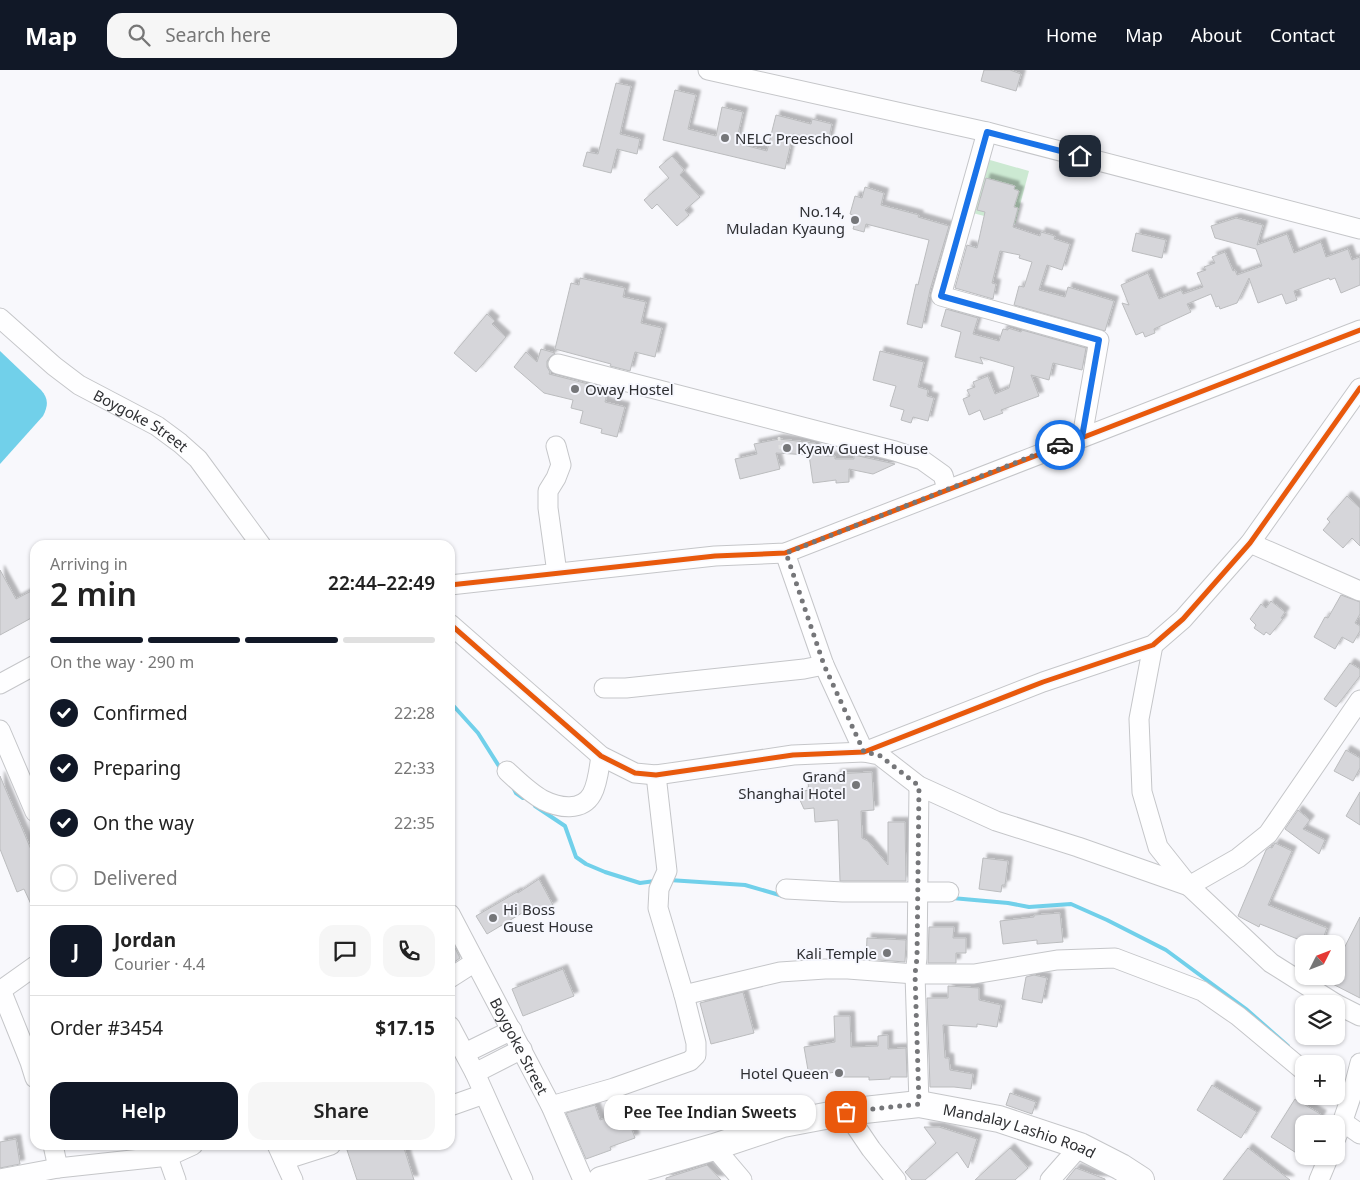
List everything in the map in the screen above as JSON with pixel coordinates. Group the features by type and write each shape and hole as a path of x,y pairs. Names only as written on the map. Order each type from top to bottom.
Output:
{"highway":[{"name":"Mandalay Lashio Road","path":"601,1180 714,1147 783,1124 846,1112 919,1104 999,1119 1080,1146 1121,1167 1141,1180"}],"street":[{"path":"708,70 987,132 1360,229"},
{"path":"987,132 941,296 1099,340 1082,437"},
{"name":"Boygoke Street","path":"0,318 54,366 79,385 157,426 180,443 198,459 257,540"},
{"path":"455,584 715,556 786,553 1360,330"},
{"path":"558,364 922,460 943,474 947,489"},
{"path":"864,752 1043,682 1154,645 1183,619 1250,543 1360,388"},
{"path":"556,446 561,465 548,491 548,508 557,573"},
{"path":"1250,543 1360,591"},
{"path":"786,553 824,665 864,752"},
{"path":"455,628 602,756 635,773 656,775 793,755 864,752 879,755 919,786 996,821 1078,847 1189,886 1238,858 1268,834 1360,700"},
{"path":"1154,645 1138,720 1142,792 1158,847 1189,886 1271,963 1322,995"},
{"path":"604,688 626,688 804,669 824,665"},
{"path":"0,684 30,668"},
{"path":"0,730 30,800"},
{"path":"507,771 520,784 543,800 564,807 578,806 592,794 602,756"},
{"path":"551,1106 614,1088 690,1061 696,1054 696,1043 684,995 658,908 659,889 667,871 656,775"},
{"path":"919,786 917,958 915,974 919,1104"},
{"path":"786,889 843,892 949,892"},
{"name":"Boygoke Street","path":"455,924 551,1106 583,1180"},
{"path":"684,995 780,972 848,969 915,974 974,974 1057,960 1115,958 1202,991 1238,1016 1295,1064"},
{"path":"455,975 475,962"},
{"path":"30,970 1,990 30,1062"},
{"path":"1345,1008 1360,1016"},
{"path":"465,1053 512,1030"},
{"path":"455,1035 475,1073 523,1180"},
{"path":"475,1073 522,1049"},
{"path":"1360,1063 1344,1109 1360,1134"},
{"path":"455,1104 484,1094"},
{"path":"846,1112 871,1149 896,1180"},
{"path":"1050,1180 1080,1146"},
{"path":"714,1147 742,1180"},
{"path":"56,1150 68,1172"},
{"path":"293,1180 281,1153 300,1150"},
{"path":"0,1179 68,1172 166,1151 176,1180"},
{"path":"1319,1180 1325,1165"}],"green space":[{"path":"983,158 1029,171 1015,224 969,212"}],"water":[{"path":"0,351 41,390 47,403 43,416 0,464"}],"building":[{"path":"984,70 1010,70 1021,74 1016,91 981,81"},
{"path":"616,83 631,86 620,134 640,139 637,154 617,149 611,173 583,166 587,152 598,154"},
{"path":"675,90 696,95 688,129 716,136 722,107 743,112 736,143 767,151 776,115 811,124 812,119 832,124 828,142 793,134 785,169 663,140"},
{"path":"672,156 684,170 680,175 700,197 685,210 689,215 677,226 657,204 652,209 644,200 669,178 659,167"},
{"path":"986,178 1015,186 1014,189 1019,191 1014,207 1018,208 1013,227 1040,236 1041,232 1055,236 1054,239 1070,244 1062,270 1047,265 1039,290 1065,297 1068,287 1114,301 1105,331 1014,305 1019,286 1024,287 1032,262 1019,258 1020,255 1000,251 992,283 996,284 993,299 955,288 967,245 977,248 985,212 977,210"},
{"path":"865,187 884,193 881,205 919,215 918,217 949,226 930,290 922,328 907,324 929,240 866,224 864,232 853,229 857,216 850,214 855,196 862,198"},
{"path":"1236,218 1263,225 1257,245 1287,234 1294,253 1321,242 1326,257 1348,249 1352,260 1360,257 1360,285 1341,293 1335,278 1330,280 1329,278 1294,291 1297,300 1286,304 1282,294 1258,303 1249,278 1237,303 1220,309 1219,306 1216,307 1211,294 1187,304 1191,312 1154,329 1155,333 1145,337 1143,332 1136,335 1122,303 1129,305 1121,285 1148,273 1159,299 1181,290 1183,294 1203,287 1197,273 1206,270 1204,267 1215,263 1212,257 1225,252 1233,271 1235,270 1237,275 1262,266 1256,249 1215,238 1211,226"},
{"path":"1136,233 1166,240 1162,258 1132,251"},
{"path":"580,278 625,288 623,297 646,302 641,323 662,328 655,357 635,352 630,371 555,349 571,283 579,285"},
{"path":"946,309 978,318 973,334 999,341 1003,329 1008,330 1008,328 1021,332 1022,330 1086,348 1082,370 1053,363 1049,380 1031,375 1039,396 1001,410 1003,413 984,420 980,410 969,415 963,399 970,396 967,390 975,387 973,382 988,376 995,394 1009,388 1014,367 980,357 983,364 955,357 961,332 941,326"},
{"path":"487,314 495,321 492,324 506,337 476,372 454,353"},
{"path":"541,349 555,353 547,361 549,374 608,389 605,402 625,407 617,437 601,433 602,429 580,423 583,411 571,408 573,400 544,393 514,367 526,352 537,362"},
{"path":"880,351 924,362 918,387 928,390 927,396 934,398 928,421 913,417 911,423 901,420 904,410 890,406 896,386 873,380"},
{"path":"779,439 815,443 816,454 825,453 825,456 835,456 835,459 854,459 854,455 895,464 873,474 849,469 849,482 836,483 836,480 813,483 809,455 776,453 780,469 740,479 735,459 757,454 754,444"},
{"path":"1347,496 1360,508 1360,546 1352,538 1343,548 1323,530 1330,522 1327,519"},
{"path":"0,570 16,599 30,592 30,619 0,635"},
{"path":"1341,595 1360,602 1360,614 1355,623 1360,626 1360,631 1353,643 1342,637 1335,649 1314,637 1325,617 1328,618"},
{"path":"1271,601 1285,612 1281,618 1283,619 1270,635 1266,632 1264,635 1254,628 1256,625 1250,619 1261,604 1266,608"},
{"path":"1350,663 1360,669 1360,676 1336,707 1324,699"},
{"path":"1346,750 1360,758 1360,768 1353,781 1334,771"},
{"path":"872,772 874,810 861,811 862,838 868,841 888,865 888,822 905,822 906,881 840,881 838,820 815,822 814,808 804,809 799,798 803,797 804,791 809,790 808,783 836,778 836,774"},
{"path":"0,776 30,847 30,902 24,889 17,892 0,849"},
{"path":"1360,792 1360,825 1346,816"},
{"path":"1298,810 1310,820 1303,829 1325,840 1319,854 1285,829"},
{"path":"1275,843 1292,851 1268,905 1327,928 1324,935 1295,935 1295,938 1260,924 1259,927 1238,916 1266,850 1270,847 1272,848"},
{"path":"983,858 1008,861 1005,885 1002,885 1001,892 979,889"},
{"path":"539,879 553,905 537,916 532,907 487,934 476,916"},
{"path":"1060,913 1063,942 1037,944 1037,940 1003,944 1000,921"},
{"path":"1360,917 1360,998 1335,985 1345,985 1345,946"},
{"path":"929,927 954,927 953,938 966,938 966,953 956,953 956,963 928,963"},
{"path":"867,938 906,940 905,962 866,959"},
{"path":"455,948 460,958 455,962"},
{"path":"563,969 574,996 523,1016 512,989"},
{"path":"1034,975 1047,978 1042,1003 1022,999 1026,977"},
{"path":"948,986 979,988 979,1000 1001,1005 997,1027 977,1024 977,1027 943,1025 945,1058 949,1058 950,1070 973,1074 971,1089 930,1087 927,998 948,998"},
{"path":"743,992 754,1033 711,1044 700,1003"},
{"path":"834,1016 850,1016 851,1047 878,1046 878,1036 888,1035 888,1049 906,1048 907,1077 869,1080 869,1077 836,1077 836,1072 809,1076 804,1047 835,1042"},
{"path":"1212,1085 1257,1112 1241,1138 1197,1110"},
{"path":"1010,1093 1036,1102 1032,1114 1006,1105"},
{"path":"1295,1099 1295,1105 1305,1105 1322,1115 1295,1115 1295,1152 1271,1137"},
{"path":"595,1105 600,1120 625,1111 635,1138 610,1147 611,1150 586,1159 566,1113"},
{"path":"924,1127 939,1127 977,1139 968,1168 957,1152 925,1180 912,1180 905,1172 936,1143"},
{"path":"16,1139 20,1164 0,1168 0,1142"},
{"path":"1010,1148 1028,1168 1015,1180 975,1180"},
{"path":"1248,1148 1290,1180 1223,1180"},
{"path":"347,1150 405,1150 414,1180 357,1180"},
{"path":"707,1165 721,1180 666,1180 666,1178"},
{"path":"1076,1168 1105,1179 1105,1180 1066,1180"}],"waterway":[{"path":"455,708 478,733 502,771"},
{"path":"513,787 516,793 523,798"},
{"path":"535,806 565,826 576,857 586,864 640,883 655,881"},
{"path":"669,880 745,885 783,896"},
{"path":"952,898 1008,903 1029,907 1071,904 1166,950 1246,1009 1288,1046"}],"cycle path":[{"path":"455,584 715,556 785,553 1360,330"},
{"path":"455,628 601,756 635,773 656,775 793,755 864,752 1043,682 1153,645 1183,619 1250,543 1360,388"}],"way so far":[{"path":"846,1112 919,1104 915,974 917,958 919,786 879,755 864,752 824,665 786,553 1060,445"}],"place":[{"name":"NELC Preeschool","path":"725,138"},
{"name":"No.14, Muladan Kyaung","path":"855,220"},
{"name":"Oway Hostel","path":"575,389"},
{"name":"Kyaw Guest House","path":"787,448"},
{"name":"Grand Shanghai Hotel","path":"856,785"},
{"name":"Hi Boss Guest House","path":"493,918"},
{"name":"Kali Temple","path":"887,953"},
{"name":"Hotel Queen","path":"839,1073"},
{"name":"Pee Tee Indian Sweets","path":"846,1112"}],"route":[{"path":"1060,445 1082,437 1099,340 941,296 987,132 1080,156"}]}
